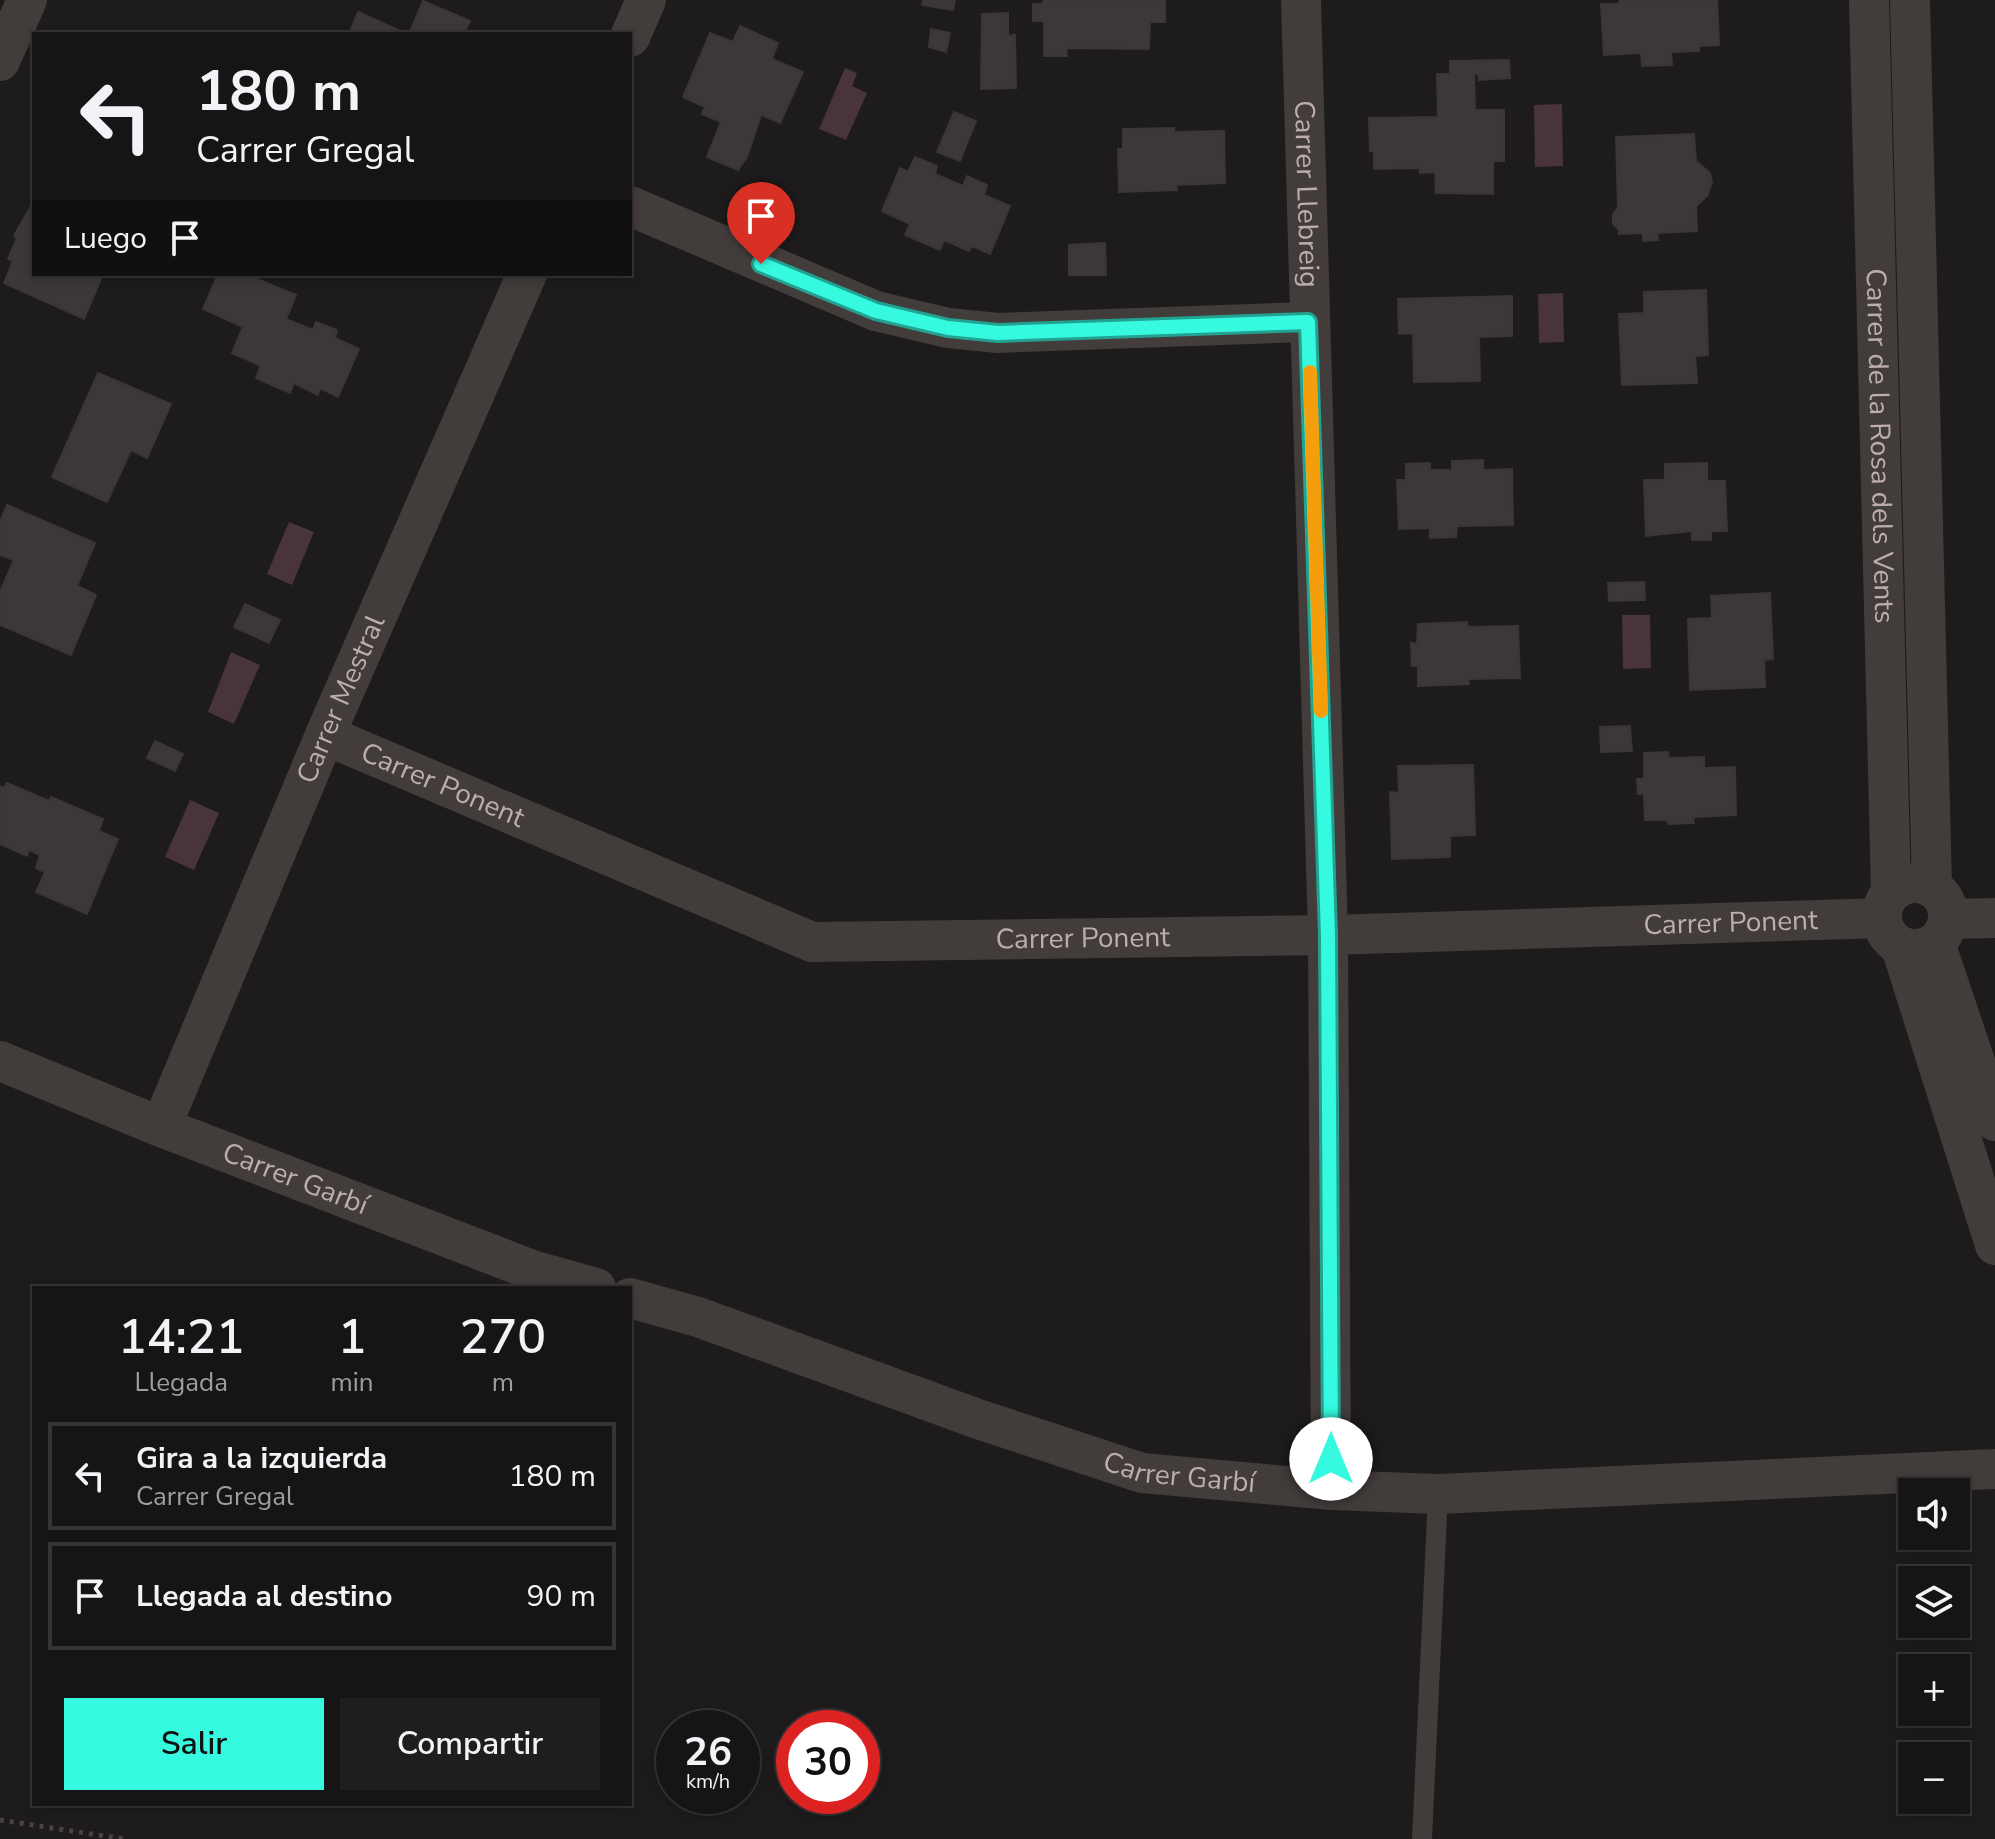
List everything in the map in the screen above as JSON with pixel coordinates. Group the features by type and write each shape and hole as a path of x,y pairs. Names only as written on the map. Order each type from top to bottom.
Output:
{"street":[{"path":"0,61 27,0"},
{"path":"632,32 646,0"},
{"name":"Carrer Llebreig","path":"1301,0 1328,935 1331,1490"},
{"name":"Carrer de la Rosa dels Vents","path":"1869,0 1915,918 1995,1245"},
{"name":"Carrer de la Rosa dels Vents","path":"1910,0 1915,918 1995,1121"},
{"path":"632,207 876,311 948,328 998,333 1308,322"},
{"name":"Carrer Mestral","path":"161,1127 325,735 526,276"},
{"name":"Carrer Ponent","path":"325,735 812,942 1328,935 1915,918"},
{"path":"1915,918 1995,918"},
{"name":"Carrer Garbí","path":"0,1061 161,1127 532,1270 589,1286"},
{"name":"Carrer Garbí","path":"632,1299 698,1317 978,1419 1142,1473 1331,1490 1438,1494 1995,1469"}],"lane":[{"path":"1422,1839 1438,1494"}],"path":[{"path":"0,1820 124,1839"}],"shaded area":[{"path":"845,68 857,73 852,86 867,93 846,140 819,129"},
{"path":"1562,104 1563,166 1535,167 1534,105"},
{"path":"1563,293 1564,342 1539,343 1538,294"},
{"path":"289,522 314,532 292,585 267,574"},
{"path":"1622,615 1650,615 1651,668 1623,669"},
{"path":"231,652 260,665 234,724 208,712"},
{"path":"190,800 219,813 194,870 165,857"}],"building":[{"path":"923,0 955,0 953,10 922,5"},
{"path":"1043,0 1165,0 1165,22 1150,22 1149,49 1066,48 1067,56 1044,56 1044,21 1033,21 1033,4 1043,4"},
{"path":"1619,0 1717,0 1719,45 1699,46 1699,51 1671,52 1672,65 1642,66 1641,53 1604,55 1601,4 1620,4"},
{"path":"423,1 470,21 465,32 410,32"},
{"path":"358,12 403,32 350,32"},
{"path":"1008,13 1008,36 1015,35 1016,88 981,89 982,14"},
{"path":"740,26 778,43 772,59 803,72 780,123 761,115 747,157 738,170 707,157 721,122 702,114 705,107 683,97 710,33 733,42"},
{"path":"931,29 950,33 946,52 929,47"},
{"path":"1509,60 1510,78 1479,80 1479,74 1474,74 1475,110 1504,110 1504,161 1493,161 1493,194 1436,193 1435,172 1420,173 1420,168 1374,169 1369,118 1438,117 1437,74 1450,74 1450,61"},
{"path":"954,112 976,121 960,161 937,152"},
{"path":"1174,128 1174,132 1224,131 1225,183 1176,185 1177,190 1119,192 1118,149 1123,149 1123,129"},
{"path":"1694,134 1696,161 1710,173 1712,182 1707,196 1696,206 1697,231 1657,233 1658,240 1643,241 1643,233 1619,234 1613,224 1613,214 1618,208 1616,137"},
{"path":"915,157 937,166 935,174 963,186 967,176 987,185 984,195 1010,206 990,254 972,246 969,251 944,240 940,250 905,235 910,224 882,211 900,168 908,172"},
{"path":"32,204 32,276 102,276 84,319 4,283 13,261 8,259 17,238 14,236"},
{"path":"1105,243 1106,275 1069,275 1069,245"},
{"path":"217,276 250,276 296,295 286,319 313,330 316,322 337,330 335,338 359,349 338,397 320,388 318,395 294,383 290,393 256,378 261,366 232,353 243,327 203,309"},
{"path":"1706,290 1708,355 1695,356 1697,383 1622,385 1619,314 1644,313 1644,292"},
{"path":"1512,296 1512,336 1479,337 1480,381 1414,382 1413,333 1399,334 1398,299"},
{"path":"98,373 171,404 147,458 131,450 107,502 52,477"},
{"path":"1483,460 1483,470 1512,469 1513,525 1457,526 1456,537 1430,538 1430,528 1399,529 1397,480 1406,480 1406,464 1430,463 1430,470 1452,470 1452,461"},
{"path":"1707,463 1707,481 1725,481 1727,531 1711,531 1711,540 1692,540 1692,531 1646,536 1644,480 1665,480 1665,464"},
{"path":"7,505 95,543 77,586 96,595 71,655 0,625 0,592 14,560 0,555 0,522"},
{"path":"1644,582 1645,600 1609,601 1608,583"},
{"path":"1770,593 1773,659 1764,660 1765,687 1690,690 1688,619 1712,618 1711,596"},
{"path":"245,604 280,620 269,643 234,627"},
{"path":"1467,622 1468,627 1518,626 1520,678 1468,679 1469,684 1418,686 1418,666 1412,666 1411,643 1417,644 1418,624"},
{"path":"1630,726 1632,751 1601,752 1600,727"},
{"path":"155,741 183,754 175,771 147,758"},
{"path":"1668,752 1669,758 1704,757 1704,768 1735,767 1736,815 1693,817 1694,823 1668,824 1668,820 1645,820 1644,794 1638,794 1637,779 1644,779 1644,753"},
{"path":"1473,765 1475,835 1450,836 1450,857 1392,859 1390,792 1399,793 1398,766"},
{"path":"7,783 103,819 99,831 118,839 87,914 36,892 45,872 36,868 40,855 29,850 27,856 0,844 0,786 4,788"}],"slow traffic":[{"path":"1310,372 1321,711"}],"route":[{"path":"761,264 876,311 948,328 998,333 1308,322 1328,935 1331,1459"}]}
